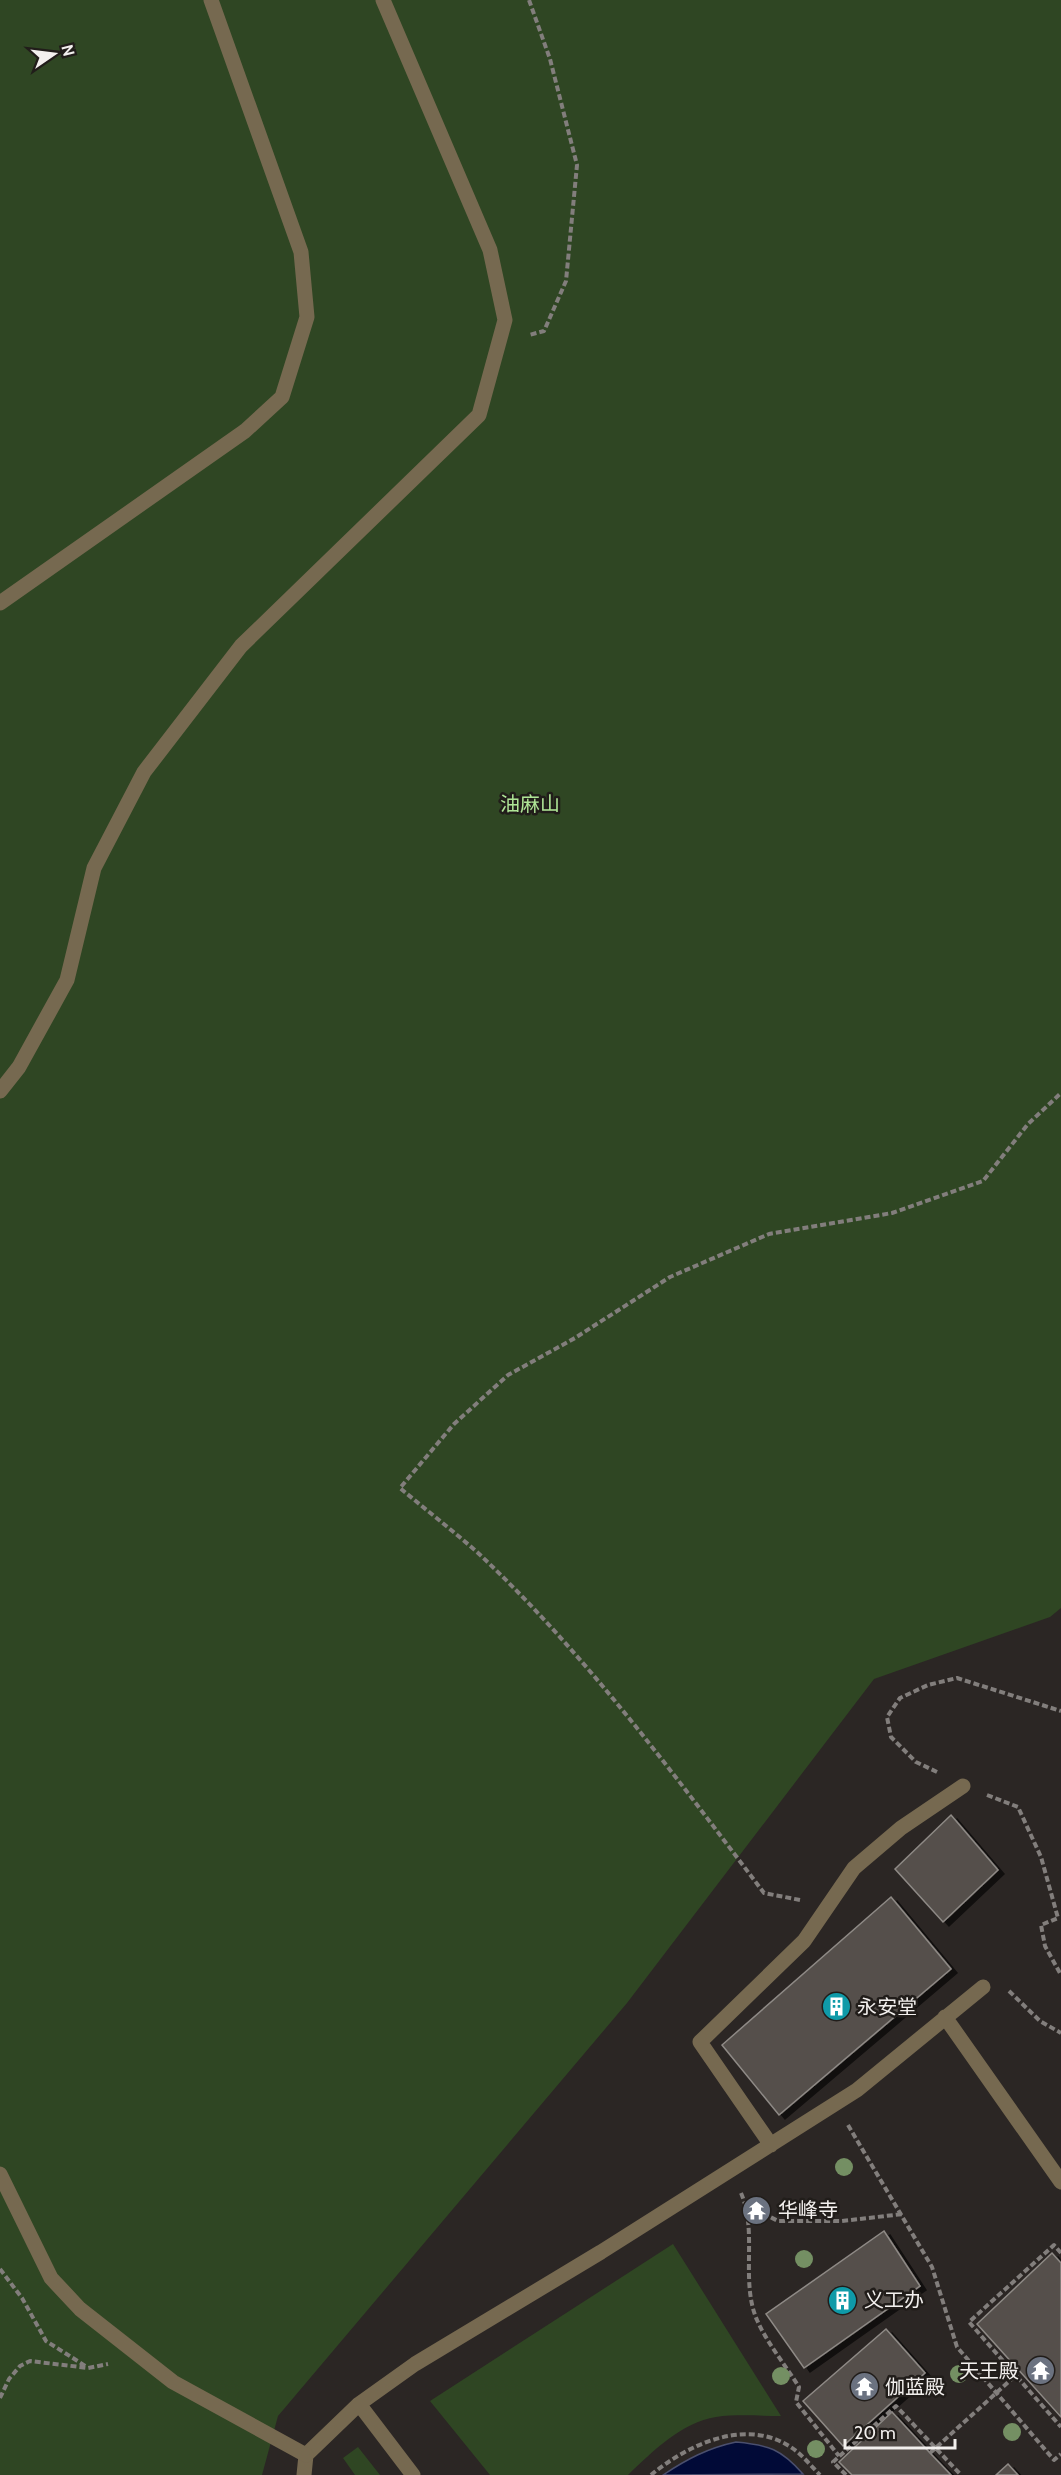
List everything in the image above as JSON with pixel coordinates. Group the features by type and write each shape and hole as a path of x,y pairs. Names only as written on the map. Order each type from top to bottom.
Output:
{"street":[{"path":"0,603 245,430 282,397 307,316 300,252 211,0"},
{"path":"0,1091 19,1067 67,980 94,868 144,772 241,646 478,415 505,320 490,249 383,0"},
{"path":"771,2145 700,2042 804,1941 854,1868 901,1828 963,1786"},
{"path":"304,2475 306,2455 359,2404 415,2364 601,2252 857,2090 983,1987"},
{"path":"945,2017 1061,2182"},
{"path":"0,2174 51,2278 80,2309 173,2382 306,2455"},
{"path":"359,2404 413,2475"}],"path":[{"path":"499,342 544,331 566,282 577,165 550,59 529,0"},
{"path":"828,1906 764,1893 670,1770 566,1644 477,1552 400,1488 454,1424 508,1375 575,1338 670,1276 770,1234 891,1213 983,1181 1028,1124 1061,1093"},
{"path":"983,1987 1002,1987 1015,1994 1040,2021 1061,2033"},
{"path":"835,2104 903,2214 932,2267 957,2347 1054,2460 1061,2454"},
{"path":"731,2170 746,2205 748,2271 757,2320 799,2387 796,2402 839,2456"},
{"path":"746,2205 778,2221 842,2221 903,2214"},
{"path":"1061,2253 1054,2245 969,2322 1061,2427"},
{"path":"0,2269 22,2298 46,2342 88,2368 30,2361 20,2366 9,2379 0,2398"},
{"path":"930,2453 1015,2376"},
{"path":"846,2475 833,2462 896,2406 961,2475"},
{"path":"651,2475 666,2463 705,2441 745,2435 776,2439 791,2447 820,2475"}],"green space":[{"name":"油麻山","path":"0,0 1061,0 1061,1608 1050,1617 874,1679 627,2003 278,2416 262,2475 0,2475"},
{"path":"673,2244 781,2416 732,2416 703,2420 668,2439 628,2475 490,2475 430,2401"},
{"path":"358,2447 380,2475 355,2475 343,2458"}],"shaded area":[{"path":"736,2442 774,2450 788,2459 803,2474 663,2475 698,2455"}],"building":[{"path":"951,1815 998,1870 943,1922 895,1869"},
{"name":"永安堂","path":"891,1897 951,1969 779,2115 722,2045"},
{"name":"义工办","path":"884,2231 920,2286 804,2368 766,2314"},
{"name":"天王殿","path":"1052,2253 1061,2263 1061,2417 977,2324"},
{"name":"伽蓝殿","path":"886,2329 925,2373 843,2446 803,2401"},
{"path":"892,2412 951,2475 852,2475 839,2462"},
{"path":"1008,2464 1018,2475 996,2475"}],"place":[{"name":"永安堂","path":"836,2007"},
{"name":"华峰寺","path":"757,2210"},
{"name":"义工办","path":"843,2300"},
{"name":"天王殿","path":"1040,2371"},
{"name":"伽蓝殿","path":"864,2387"}]}
